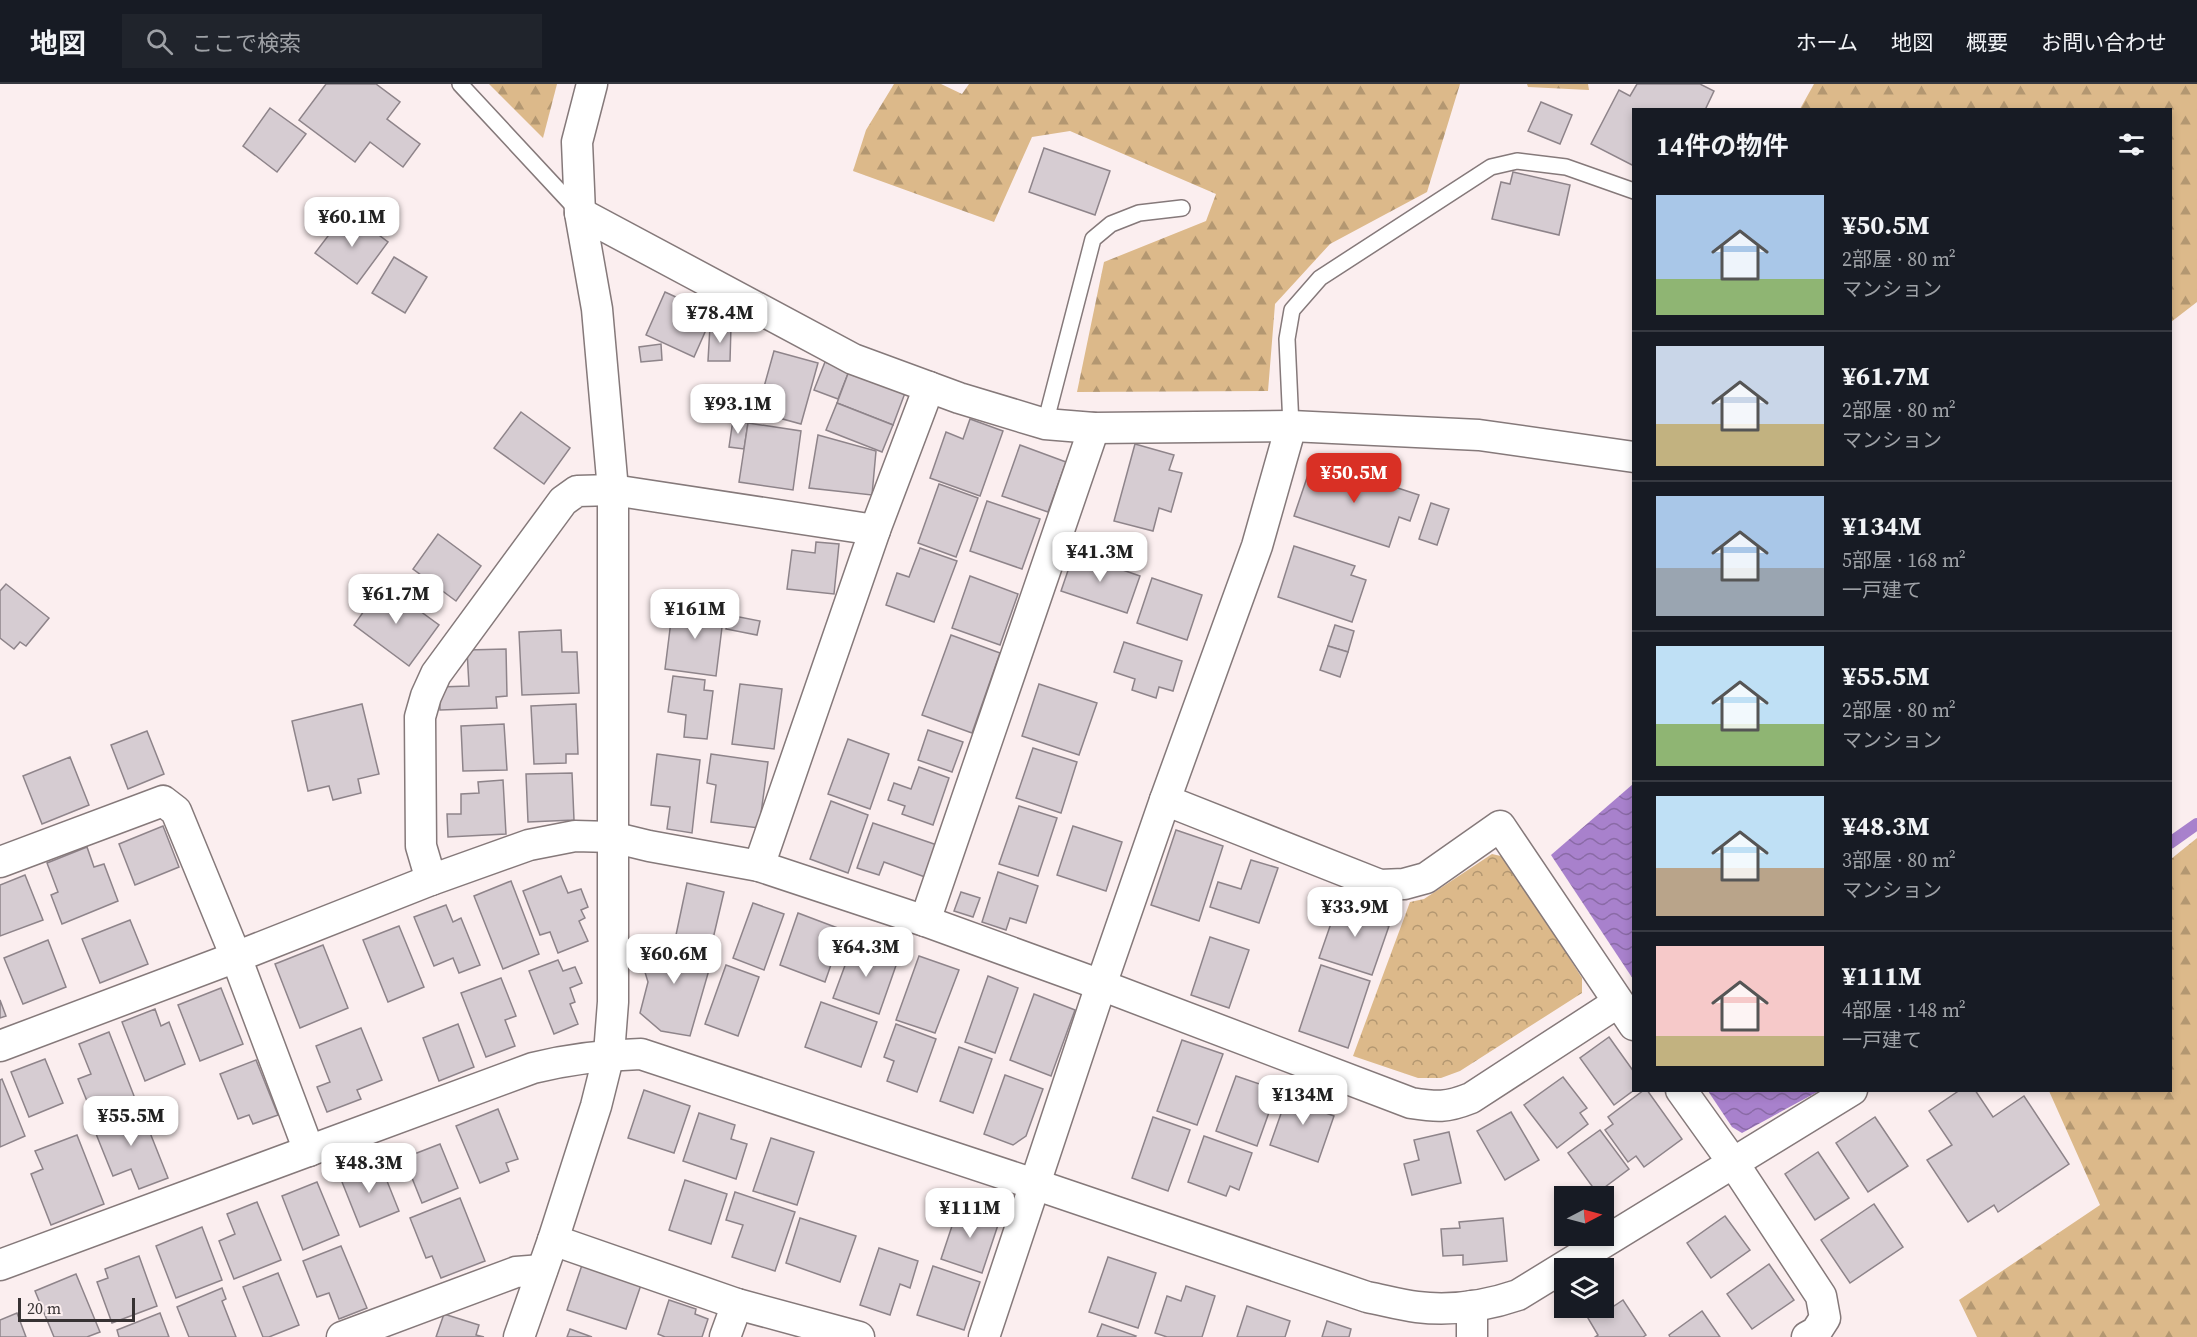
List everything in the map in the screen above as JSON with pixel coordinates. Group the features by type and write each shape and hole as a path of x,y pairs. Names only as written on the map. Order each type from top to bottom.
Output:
{"street":[{"path":"519,1337 554,1240 596,1106 609,1054 613,1002 614,490 597,309 580,213 577,142 592,84"},
{"path":"580,213 853,359 959,398 1045,424 1094,428 1291,426 1479,435 1632,457"},
{"path":"759,866 875,530 929,387"},
{"path":"984,1337 1101,985 1257,546 1291,426"},
{"path":"925,921 1094,428"},
{"path":"431,880 421,846 420,717 426,696 436,674 563,501 577,491 614,490 875,530"},
{"path":"0,1046 431,880 529,845 575,836 612,837 759,866 925,921 1411,1103 1451,1106 1471,1098 1625,1014 1500,826 1426,878 1404,884 1380,885 1165,800"},
{"path":"2,855 163,801 176,811 236,957 309,1151"},
{"path":"0,1266 533,1068 566,1060 609,1054 641,1054 1367,1297 1418,1307 1472,1306 1497,1302 1518,1295 1849,1092"},
{"path":"1682,1092 1734,1164 1821,1296 1825,1318 1815,1332 1807,1337"},
{"path":"554,1240 737,1304 859,1337"},
{"path":"342,1337 516,1272 542,1270"},
{"path":"726,1337 737,1304"},
{"path":"1472,1306 1472,1337"}],"lane":[{"path":"460,84 580,213"},
{"path":"1291,426 1287,339 1292,310 1320,278 1491,167 1517,161 1566,167 1632,190"},
{"path":"1045,424 1093,239 1110,224 1139,213 1182,208"}],"green space":[{"path":"489,84 557,84 543,138"},
{"path":"894,84 941,84 962,94 969,84 1460,84 1427,192 1330,244 1275,304 1268,391 1077,392 1104,262 1206,221 1216,194 1070,131 1032,137 994,222 853,171 866,130"},
{"path":"1527,84 1588,84 1589,90 1528,87"},
{"path":"1814,84 2197,84 2197,302 2172,321 2172,108 1801,108"},
{"path":"2197,838 2197,1337 1977,1337 1959,1300 2100,1205 2049,1092 2172,1092 2172,858"},
{"path":"1492,854 1505,857 1582,978 1582,993 1460,1071 1441,1078 1418,1078 1353,1056 1410,902 1424,899"}],"water":[{"path":"1632,785 1632,977 1551,855"},
{"path":"1709,1092 1817,1092 1742,1133 1732,1127"}],"building":[{"path":"326,84 376,84 400,102 387,119 420,144 403,167 370,142 355,162 299,120"},
{"path":"1637,84 1700,84 1714,91 1706,108 1632,108 1632,165 1591,144 1619,90 1630,96"},
{"path":"1541,102 1572,115 1560,144 1528,131"},
{"path":"270,108 306,134 277,172 243,146"},
{"path":"1044,148 1110,171 1095,215 1029,192"},
{"path":"1513,172 1570,185 1559,235 1492,219 1501,182 1510,184"},
{"path":"347,211 388,242 357,284 315,253"},
{"path":"394,257 427,277 405,313 372,293"},
{"path":"665,292 713,314 694,357 646,335"},
{"path":"710,326 731,326 730,361 708,361"},
{"path":"661,344 662,360 641,362 639,347"},
{"path":"774,351 818,363 801,424 757,412"},
{"path":"825,362 849,371 838,399 814,390"},
{"path":"849,371 905,393 893,425 837,403"},
{"path":"837,403 893,425 882,452 826,430"},
{"path":"521,412 570,448 544,484 494,448"},
{"path":"970,419 1003,431 980,496 930,478 946,432 963,439"},
{"path":"733,420 748,423 744,449 729,447"},
{"path":"748,423 801,431 793,490 739,482"},
{"path":"818,435 876,451 872,495 809,488"},
{"path":"1135,444 1174,455 1169,470 1182,473 1171,512 1159,508 1153,531 1114,521"},
{"path":"1020,445 1066,462 1048,512 1002,496"},
{"path":"1313,460 1419,495 1410,521 1399,517 1389,547 1294,516"},
{"path":"939,484 978,498 956,557 918,543"},
{"path":"987,501 1040,519 1022,569 970,551"},
{"path":"1431,503 1449,509 1437,545 1419,539"},
{"path":"438,534 481,566 456,601 413,569"},
{"path":"816,542 839,544 834,594 787,589 792,550 815,553"},
{"path":"1294,546 1355,566 1351,575 1366,580 1352,622 1278,597"},
{"path":"920,548 957,561 934,622 886,605 897,573 909,577"},
{"path":"1074,553 1140,576 1127,613 1061,591"},
{"path":"970,576 1018,594 1000,645 952,628"},
{"path":"1152,578 1202,595 1187,640 1137,623"},
{"path":"6,584 49,618 26,646 20,642 14,649 0,638 0,591"},
{"path":"383,584 439,625 409,666 354,625"},
{"path":"673,605 724,611 716,676 665,669"},
{"path":"729,615 760,621 757,635 726,629"},
{"path":"1335,625 1354,631 1348,652 1328,646"},
{"path":"561,630 562,652 577,652 579,693 522,695 519,632"},
{"path":"951,635 1000,653 972,733 922,715"},
{"path":"1124,642 1182,661 1173,691 1159,687 1156,698 1132,690 1135,679 1114,672"},
{"path":"1328,646 1348,652 1340,677 1320,670"},
{"path":"506,649 507,696 496,697 497,708 440,710 439,687 469,686 467,650"},
{"path":"673,676 705,680 704,690 713,691 707,739 684,737 686,715 668,712"},
{"path":"740,684 782,689 774,749 732,744"},
{"path":"1039,684 1097,703 1079,755 1022,736"},
{"path":"362,704 379,774 358,779 361,793 333,800 329,786 308,791 292,721"},
{"path":"576,704 578,754 566,754 566,763 534,764 531,706"},
{"path":"504,724 507,770 463,771 461,726"},
{"path":"928,730 963,742 952,772 918,760"},
{"path":"147,731 164,774 128,789 111,745"},
{"path":"848,739 889,754 870,809 828,794"},
{"path":"1033,748 1077,762 1061,813 1016,798"},
{"path":"657,754 700,760 692,833 667,829 670,807 651,805"},
{"path":"711,754 768,762 759,828 711,822 716,785 707,783"},
{"path":"70,757 89,805 42,824 23,776"},
{"path":"919,767 949,778 933,825 902,814 905,806 888,800 894,783 911,789"},
{"path":"572,773 574,820 528,822 526,774"},
{"path":"503,780 506,834 448,837 447,814 461,814 461,794 479,793 478,782"},
{"path":"831,801 868,815 848,873 810,859"},
{"path":"1019,806 1057,818 1038,876 999,864"},
{"path":"873,823 937,845 925,877 884,862 879,875 857,868"},
{"path":"163,826 179,867 135,885 119,844"},
{"path":"1073,826 1122,842 1106,891 1057,875"},
{"path":"1176,830 1223,846 1199,921 1151,905"},
{"path":"87,847 94,867 104,864 118,901 62,924 51,895 58,892 47,863"},
{"path":"1251,860 1278,868 1259,923 1210,907 1218,882 1241,889"},
{"path":"998,872 1038,886 1026,923 1010,918 1006,930 982,922"},
{"path":"25,875 43,920 0,936 0,885"},
{"path":"561,876 568,893 581,889 588,907 581,910 585,918 579,921 588,941 558,953 550,932 540,935 523,891"},
{"path":"511,881 539,954 503,969 474,896"},
{"path":"687,883 724,892 712,943 676,935"},
{"path":"961,892 980,898 973,917 954,911"},
{"path":"1349,896 1375,905 1370,921 1389,926 1372,975 1319,958 1336,909 1344,912"},
{"path":"753,903 784,914 764,970 733,958"},
{"path":"446,905 453,922 461,918 480,965 459,973 453,958 434,966 414,917"},
{"path":"798,913 843,930 825,982 780,965"},
{"path":"130,920 148,964 100,983 82,939"},
{"path":"399,926 424,987 388,1002 363,940"},
{"path":"656,935 713,956 690,1036 661,1031 640,1013 648,982 644,969 646,950"},
{"path":"1210,937 1249,950 1229,1008 1191,995"},
{"path":"48,940 66,987 23,1004 4,958"},
{"path":"854,941 899,957 879,1014 833,998"},
{"path":"323,945 348,1008 300,1028 275,964"},
{"path":"919,956 959,970 935,1033 896,1020"},
{"path":"558,960 563,971 575,967 582,983 570,988 575,1002 570,1004 578,1024 554,1034 529,971"},
{"path":"726,965 759,977 738,1036 705,1024"},
{"path":"1321,965 1370,981 1348,1048 1299,1031"},
{"path":"988,976 1018,988 995,1053 965,1042"},
{"path":"501,978 516,1016 505,1020 515,1046 486,1057 461,993"},
{"path":"221,988 243,1044 200,1061 178,1005"},
{"path":"1034,994 1075,1010 1051,1076 1010,1060"},
{"path":"0,1000 6,1016 0,1018"},
{"path":"821,1002 877,1022 861,1067 805,1047"},
{"path":"155,1009 161,1026 169,1022 185,1064 145,1081 122,1022"},
{"path":"458,1024 474,1067 439,1081 423,1038"},
{"path":"896,1024 936,1039 917,1092 887,1081 894,1061 884,1057"},
{"path":"361,1028 382,1080 357,1090 361,1099 327,1112 317,1087 330,1082 316,1046"},
{"path":"109,1032 136,1101 100,1115 97,1108 91,1111 78,1079 91,1074 79,1044"},
{"path":"1609,1037 1632,1069 1632,1092 1614,1105 1580,1058"},
{"path":"1182,1040 1223,1054 1197,1125 1157,1111"},
{"path":"959,1047 992,1059 973,1113 940,1101"},
{"path":"45,1059 63,1103 29,1117 11,1072"},
{"path":"256,1060 278,1115 253,1124 249,1115 238,1119 220,1074"},
{"path":"1005,1075 1043,1089 1026,1136 1013,1145 984,1134"},
{"path":"1236,1076 1277,1090 1257,1146 1216,1131"},
{"path":"1563,1077 1587,1108 1580,1113 1588,1124 1557,1148 1524,1105"},
{"path":"2,1079 25,1136 0,1147 0,1080"},
{"path":"1290,1088 1326,1101 1323,1112 1334,1116 1318,1162 1270,1145"},
{"path":"644,1090 690,1106 674,1153 628,1138"},
{"path":"1641,1092 1648,1092 1682,1139 1644,1167 1636,1156 1628,1162 1605,1130 1613,1124 1608,1117"},
{"path":"1957,1092 1976,1092 1993,1117 2024,1096 2069,1164 1998,1212 1994,1205 1968,1222 1927,1160 1952,1145 1929,1111"},
{"path":"139,1105 168,1178 139,1189 131,1169 113,1176 92,1124"},
{"path":"498,1109 518,1159 506,1163 509,1171 480,1183 456,1126"},
{"path":"1511,1112 1539,1160 1505,1180 1477,1131"},
{"path":"699,1113 735,1125 731,1139 747,1144 736,1179 683,1161"},
{"path":"1153,1117 1190,1130 1168,1191 1132,1178"},
{"path":"1875,1117 1908,1166 1868,1192 1836,1143"},
{"path":"1600,1130 1629,1169 1606,1186 1592,1186 1568,1153"},
{"path":"1449,1132 1461,1183 1412,1195 1404,1164 1419,1160 1414,1140"},
{"path":"77,1135 104,1204 51,1225 31,1174 43,1169 35,1151"},
{"path":"1204,1136 1252,1153 1239,1190 1230,1186 1226,1196 1188,1182"},
{"path":"771,1138 814,1152 797,1205 753,1191"},
{"path":"440,1144 458,1188 422,1203 404,1158"},
{"path":"1818,1152 1849,1198 1815,1220 1785,1174"},
{"path":"379,1161 399,1211 360,1227 340,1177"},
{"path":"685,1180 727,1194 711,1244 669,1230"},
{"path":"317,1182 339,1235 303,1250 282,1196"},
{"path":"735,1192 795,1212 775,1271 732,1257 743,1225 726,1220"},
{"path":"460,1198 485,1261 441,1278 432,1256 426,1258 410,1218"},
{"path":"257,1202 281,1260 234,1279 219,1241 235,1234 227,1214"},
{"path":"1874,1204 1903,1247 1850,1283 1821,1240"},
{"path":"959,1205 1000,1219 982,1273 941,1259"},
{"path":"1725,1216 1750,1250 1711,1278 1687,1243"},
{"path":"800,1218 856,1236 840,1282 786,1263"},
{"path":"1503,1218 1507,1261 1463,1265 1463,1255 1443,1256 1441,1229 1460,1228 1459,1222"},
{"path":"202,1227 222,1280 176,1298 156,1246"},
{"path":"341,1246 367,1308 339,1319 329,1293 317,1297 303,1261"},
{"path":"879,1248 918,1261 910,1288 900,1284 890,1315 860,1305"},
{"path":"139,1256 157,1306 112,1323 97,1282 108,1278 105,1269"},
{"path":"585,1256 644,1276 626,1329 567,1310"},
{"path":"1108,1257 1156,1273 1138,1328 1089,1312"},
{"path":"1769,1264 1794,1300 1752,1329 1727,1294"},
{"path":"933,1266 980,1282 964,1330 917,1315"},
{"path":"278,1273 299,1325 269,1337 263,1337 243,1287"},
{"path":"76,1274 100,1332 87,1337 54,1337 35,1291"},
{"path":"1186,1286 1215,1296 1202,1337 1167,1337 1155,1333 1167,1296 1181,1301"},
{"path":"222,1288 226,1299 222,1301 236,1337 189,1337 177,1307"},
{"path":"669,1300 696,1309 695,1314 708,1319 702,1337 665,1337 658,1334"},
{"path":"1623,1300 1646,1335 1643,1337 1595,1337 1598,1335 1588,1318 1614,1318 1614,1306"},
{"path":"1247,1306 1290,1321 1285,1337 1237,1337"},
{"path":"1702,1311 1720,1337 1670,1337 1669,1335"},
{"path":"17,1313 26,1337 0,1337 0,1320"},
{"path":"160,1313 169,1337 119,1337 117,1330"},
{"path":"444,1314 479,1325 476,1335 484,1337 436,1337"},
{"path":"1327,1321 1351,1329 1349,1337 1322,1337"},
{"path":"1102,1324 1136,1336 1097,1337"},
{"path":"570,1329 592,1337 567,1337"}],"waterway":[{"path":"2172,842 2197,824"}]}
